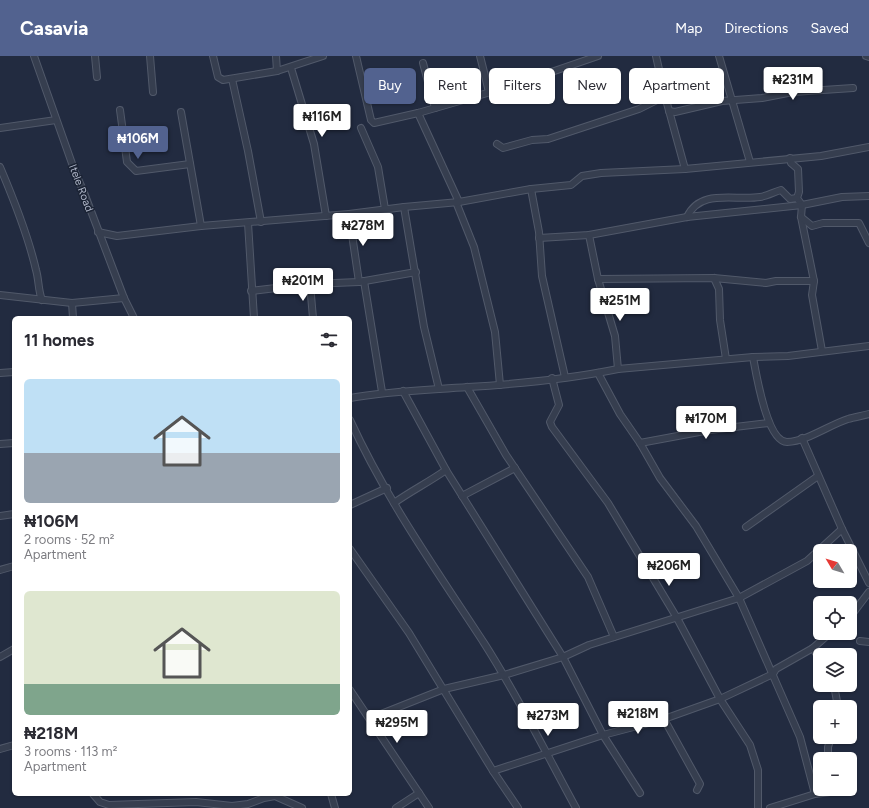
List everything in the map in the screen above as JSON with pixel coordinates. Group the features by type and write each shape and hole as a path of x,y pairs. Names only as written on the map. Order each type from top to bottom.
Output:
{"street":[{"name":"Itele Road","path":"34,56 98,232 124,298 133,316"},
{"path":"94,56 97,77"},
{"path":"150,56 153,92"},
{"path":"213,56 218,77 223,80 291,68 323,56"},
{"path":"276,56 277,71"},
{"path":"356,56 371,120 374,123 418,113 489,92 480,56"},
{"path":"555,70 598,56"},
{"path":"656,56 659,68"},
{"path":"719,56 750,162"},
{"path":"423,63 435,108"},
{"path":"291,68 314,144 326,216"},
{"path":"232,79 248,151 261,222"},
{"path":"669,112 675,112 722,101 732,102 793,92 853,88"},
{"path":"497,144 503,148 532,140 548,139 639,109 649,104"},
{"path":"667,104 685,170"},
{"path":"120,110 127,162 136,171 190,164"},
{"path":"181,112 201,226"},
{"path":"418,113 458,202 474,248 495,332 500,385"},
{"path":"0,128 56,120"},
{"path":"361,128 378,167 385,209"},
{"path":"98,232 117,236 201,226 349,214 404,206 458,202 531,189 571,185 582,176 601,173 685,170 750,162 821,156 869,147"},
{"path":"790,158 791,163 798,169 799,192 797,198"},
{"path":"0,167 12,195 25,234 36,270 38,289 42,300"},
{"path":"531,189 539,238 542,276 565,377"},
{"path":"687,217 692,209 701,200 760,197 781,190 790,199 797,198"},
{"path":"539,238 589,235 687,217 802,205 842,197 869,196"},
{"path":"797,198 802,205 801,217 806,248 814,281 812,295 822,351"},
{"path":"404,206 424,327 439,389"},
{"path":"349,214 382,392"},
{"path":"801,217 812,226 822,223 859,223 869,243"},
{"path":"248,223 254,316"},
{"path":"589,235 598,279 615,336 618,369"},
{"path":"251,290 310,284 362,281 416,272"},
{"path":"598,279 714,278 766,283 776,281 814,281"},
{"path":"714,278 719,289 720,320 726,359"},
{"path":"310,284 313,316"},
{"path":"0,296 72,303 124,298"},
{"path":"72,303 73,316"},
{"path":"352,398 382,392 500,385 598,373 618,369 726,359 788,356 869,346"},
{"path":"753,357 770,423 775,435 780,440 787,442 802,438 848,419 869,414"},
{"path":"0,373 12,372"},
{"path":"598,373 620,414 640,443 660,478 696,526 739,598 800,737 813,786"},
{"path":"552,378 559,405 550,422 552,427 608,503 677,618 720,699 744,734 754,756 758,770 758,808"},
{"path":"467,387 515,468 588,577 614,637"},
{"path":"403,391 446,470 562,657 603,735 640,793"},
{"path":"640,443 710,430 770,423"},
{"path":"352,424 362,447 394,503 504,676 576,808"},
{"path":"802,438 842,529 869,583"},
{"path":"0,444 12,443"},
{"path":"462,496 515,468"},
{"path":"394,503 446,470"},
{"path":"746,527 818,476"},
{"path":"352,504 386,488"},
{"path":"0,516 12,514"},
{"path":"372,720 381,714 444,689 504,676 562,657 614,637 739,598 807,561 842,529"},
{"path":"352,555 409,633 493,771 518,808"},
{"path":"0,570 12,567"},
{"path":"857,607 869,592"},
{"path":"493,771 603,735 664,719 720,699 773,674 776,669 813,648 822,640"},
{"path":"860,641 869,642"},
{"path":"0,657 12,650"},
{"path":"352,693 372,720 429,808"},
{"path":"664,719 694,770 700,784 697,790"},
{"path":"0,749 12,746"},
{"path":"396,808 419,793"},
{"path":"770,808 813,795"},
{"path":"95,796 100,802 118,806 248,806 263,796 275,796 302,808"},
{"path":"331,796 335,808"}]}
